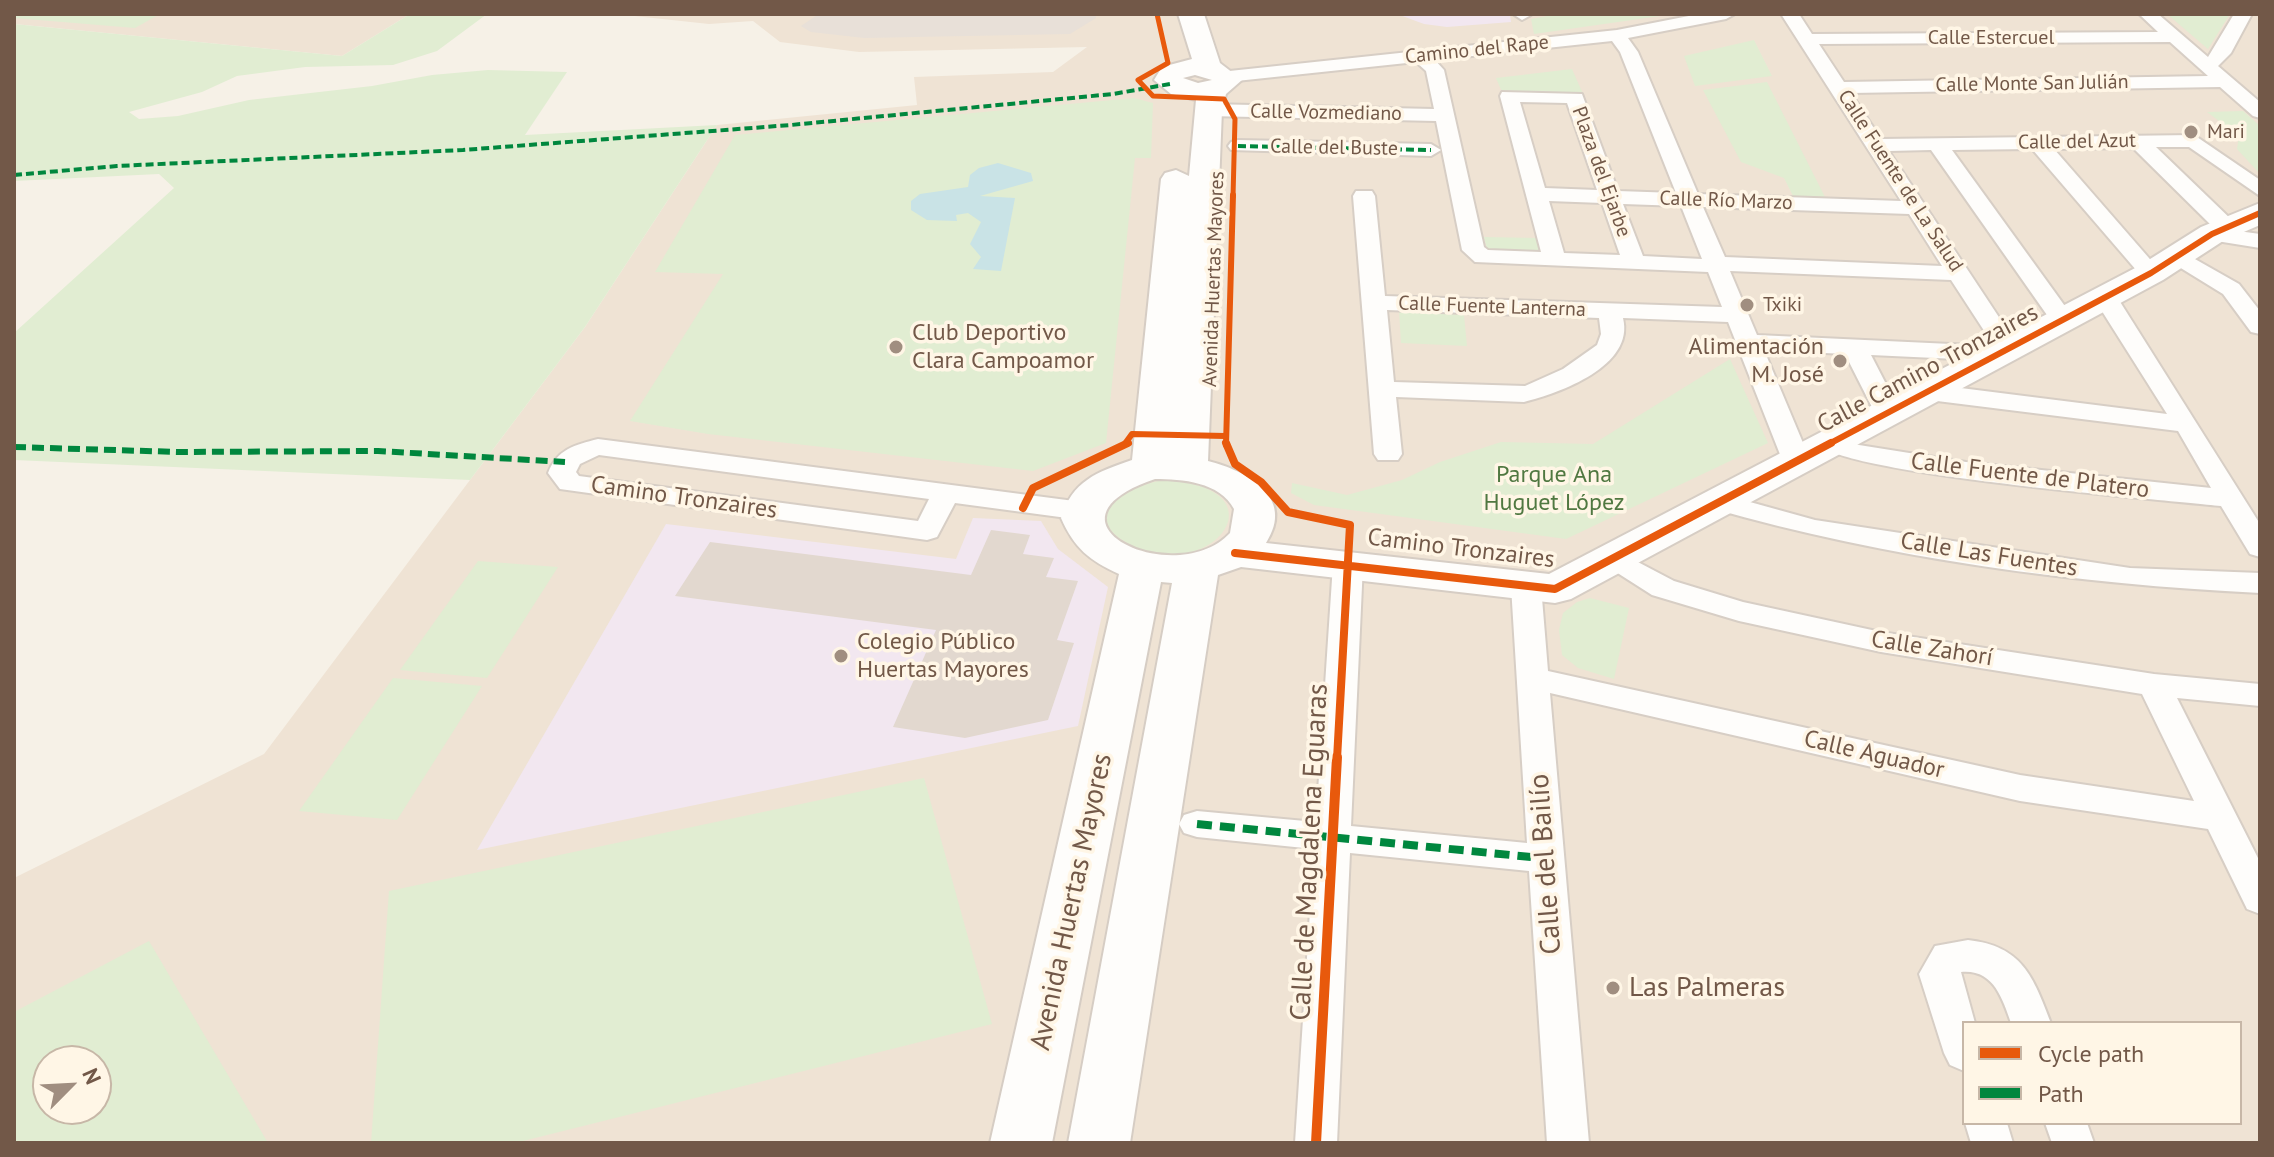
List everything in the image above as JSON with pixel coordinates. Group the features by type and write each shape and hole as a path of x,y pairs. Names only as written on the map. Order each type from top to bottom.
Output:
{"street":[{"name":"Avenida Huertas Mayores","path":"1174,14 1204,83"},
{"name":"Avenida Huertas Mayores","path":"1170,467 1204,83 1191,14"},
{"name":"Camino del Rape","path":"1204,83 1617,35 1726,14"},
{"name":"Calle Fuente de La Salud","path":"1790,14 1878,145 2004,351"},
{"path":"2148,14 2260,112"},
{"path":"2208,66 2222,53 2243,14"},
{"path":"1617,35 1629,52 1797,462"},
{"name":"Calle Estercuel","path":"1809,39 2174,37"},
{"path":"1421,56 1435,70 1473,250 1483,257 1958,273"},
{"name":"Calle Monte San Julián","path":"1840,88 2224,81"},
{"name":"Calle Vozmediano","path":"1204,83 1444,115"},
{"name":"Plaza del Ejarbe","path":"1536,194 1509,96 1575,98 1634,264"},
{"path":"2138,141 2240,229"},
{"name":"Calle del Azut","path":"1878,145 2199,142 2260,190"},
{"path":"2038,143 2165,265 2231,289 2260,327"},
{"path":"1937,144 2063,320"},
{"name":"Calle del Buste","path":"1238,146 1431,150"},
{"path":"1536,194 1555,261"},
{"name":"Calle Río Marzo","path":"1536,194 1916,208"},
{"name":"Calle Fuente Lanterna","path":"1364,196 1388,454"},
{"name":"Calle Camino Tronzaires","path":"1615,559 2165,265 2240,229"},
{"path":"2105,297 2187,424 2260,547"},
{"name":"Calle Fuente Lanterna","path":"1375,303 1738,315"},
{"name":"Calle Fuente Lanterna","path":"1383,389 1524,394 1539,391 1610,345 1614,333 1609,311"},
{"name":"Calle Camino Tronzaires","path":"1749,342 2004,351"},
{"name":"Calle Camino Tronzaires","path":"1854,347 1888,413"},
{"path":"1929,392 2187,424"},
{"name":"Calle Fuente de Platero","path":"1830,443 1853,452 1966,470 2231,499"},
{"name":"Camino Tronzaires","path":"946,493 927,531 570,483 562,473 565,462 576,453 598,447 946,493 1082,511"},
{"path":"1099,1143 1229,548 1253,509 1237,488 1211,473 1170,467 1126,472 1104,482 1089,496 1082,511 1083,529 1095,546 1115,559 1142,568 1229,548"},
{"name":"Calle Las Fuentes","path":"1721,502 1813,528 2130,577 2260,583"},
{"name":"Camino Tronzaires","path":"1229,548 1562,562 1615,559"},
{"name":"Camino Tronzaires","path":"1229,548 1555,589 1615,559"},
{"name":"Calle Zahorí","path":"1615,559 1663,588 1739,611 1881,642 2154,685 2260,695"},
{"name":"Calle de Magdalena Eguaras","path":"1316,1143 1348,564"},
{"name":"Avenida Huertas Mayores","path":"1021,1143 1142,568"},
{"name":"Calle del Bailío","path":"1526,586 1568,1143"},
{"name":"Calle Aguador","path":"1532,678 2020,788 2219,818"},
{"path":"2154,685 2260,899"},
{"path":"1197,824 1531,857"},
{"path":"1962,1047 1939,974 1949,957 1975,956 2003,968 2016,981 2030,1021"}],"shaded area":[{"path":"14,14 410,14 342,56 14,24"},
{"path":"616,14 2260,14 2260,1143 14,1143 14,878 264,754 585,327 717,125 917,105 914,77 1053,72 1087,47 859,52 780,42 753,21 709,24"},
{"path":"819,14 1095,14 1096,18 1070,34 864,38 811,32 801,26"},
{"path":"1397,14 1510,14 1511,22 1447,27 1424,24"},
{"name":"Colegio Público Huertas Mayores","path":"973,518 1041,521 1058,549 1108,587 1078,726 477,850 666,524 956,559"}],"green space":[{"path":"14,14 160,14 135,28 14,18"},
{"path":"410,14 487,14 437,51 393,65 305,67 237,76 202,92 129,112 139,119 178,116 249,100 488,70 567,72 525,135 717,125 585,327 470,480 14,460 14,333 174,188 159,174 14,181 14,24 342,56"},
{"path":"1558,14 1674,14 1534,34 1531,19"},
{"path":"2167,14 2230,14 2208,49"},
{"path":"1754,40 1772,76 1695,86 1684,56"},
{"path":"1572,69 1583,94 1502,92 1496,78"},
{"path":"1767,82 1827,201 1795,200 1784,178 1741,162 1703,90"},
{"name":"Club Deportivo Clara Campoamor","path":"1134,98 1153,103 1151,158 1135,158 1106,443 1033,471 708,434 630,421 723,274 655,272 735,135"},
{"path":"2243,111 2260,126 2260,174 2237,149 2239,136 2207,112"},
{"path":"1484,237 1538,238 1543,255 1488,253"},
{"path":"1399,311 1464,315 1467,346 1401,343"},
{"name":"Parque Ana Huguet López","path":"1730,359 1768,443 1566,539 1314,505 1291,493 1292,483 1347,495 1402,480 1440,462 1501,442 1593,444"},
{"path":"1164,480 1201,486 1222,499 1229,514 1224,530 1209,544 1188,553 1161,554 1131,545 1115,534 1108,524 1108,513 1113,504 1136,488"},
{"path":"478,561 558,567 487,678 400,670"},
{"path":"1590,598 1629,608 1614,679 1578,668 1562,655 1559,630 1563,613 1577,602"},
{"path":"393,678 482,686 397,820 299,811"},
{"path":"924,778 992,1024 515,1143 371,1143 389,891"},
{"path":"149,941 268,1143 14,1143 14,1012"}],"water":[{"path":"998,163 1031,173 1033,181 980,196 1015,198 1001,271 973,269 981,257 970,244 981,222 968,213 956,215 957,221 927,220 911,210 911,201 920,194 968,187 970,175 979,168"}],"building":[{"name":"Colegio Público Huertas Mayores","path":"991,530 1030,535 1023,554 1054,558 1046,577 1078,581 1057,640 1074,643 1048,720 965,738 893,727 936,630 675,596 710,542 971,575"}],"marked path":[{"path":"14,175 117,166 463,150 791,125 1113,94 1170,84"},
{"path":"1238,146 1431,150"},
{"path":"14,447 179,452 378,451 565,462"},
{"path":"1197,824 1531,857"}],"cycle path":[{"path":"1157,14 1168,63 1138,80 1153,96 1224,99 1235,119 1226,447 1235,464 1261,482 1288,512 1350,525 1316,1143"},
{"path":"1235,553 1555,589 2151,273 2212,234 2260,213"},
{"path":"1023,508 1033,488 1128,443 1132,434 1225,436"}],"place":[{"name":"Mari","path":"2191,132"},
{"name":"Txiki","path":"1747,305"},
{"name":"Club Deportivo Clara Campoamor","path":"896,347"},
{"name":"Alimentación M. José","path":"1840,361"},
{"name":"Colegio Público Huertas Mayores","path":"841,656"},
{"name":"Las Palmeras","path":"1613,988"}]}
